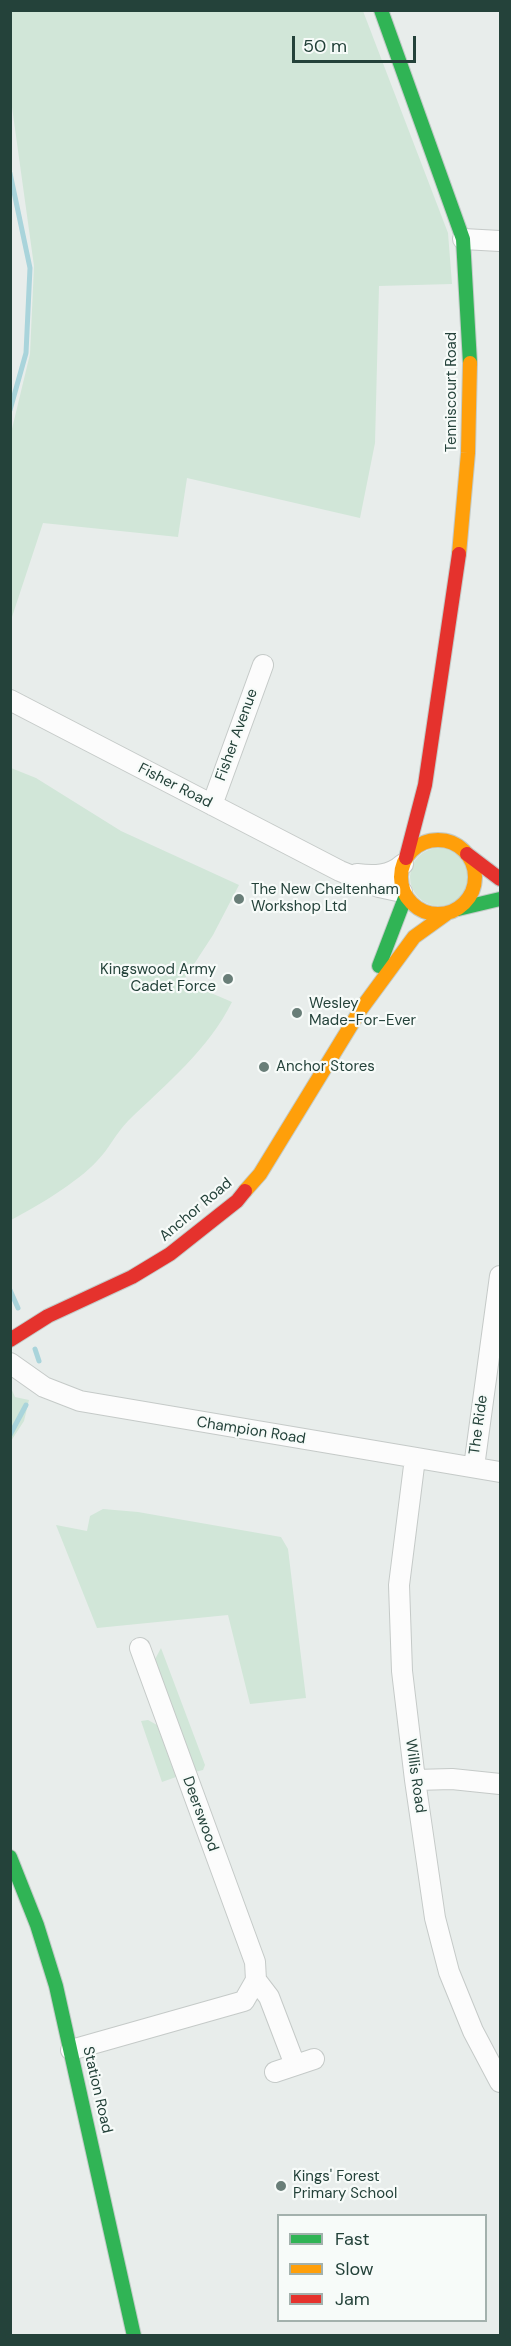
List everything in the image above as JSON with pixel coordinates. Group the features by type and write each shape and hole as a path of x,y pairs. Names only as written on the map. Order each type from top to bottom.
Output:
{"street":[{"name":"Tenniscourt Road","path":"381,10 463,239 470,350 467,464 456,580 425,785 404,861"},
{"path":"463,239 501,241"},
{"name":"Fisher Avenue","path":"212,805 263,666"},
{"name":"Fisher Road","path":"10,700 340,871 403,895"},
{"name":"Tenniscourt Road","path":"425,785 435,819 463,850 501,879"},
{"path":"452,911 466,903 475,884 473,863 463,850 439,840 420,844 404,861 403,895 423,912 452,911 501,899"},
{"name":"Fisher Road","path":"340,871 383,874 396,871 404,861"},
{"name":"Anchor Road","path":"361,1009 403,895"},
{"name":"Anchor Road","path":"10,1340 48,1316 132,1277 170,1254 237,1201 260,1174 361,1009 414,937 452,911"},
{"name":"The Ride","path":"474,1467 501,1276"},
{"name":"Champion Road","path":"10,1363 44,1387 80,1401 501,1472"},
{"name":"Willis Road","path":"415,1458 399,1586 402,1671 415,1780 435,1918 449,1972 473,2031 501,2082"},
{"name":"Deerswood","path":"140,1648 255,1962 256,1980 269,1997 295,2065"},
{"path":"415,1780 452,1779 501,1784"},
{"name":"Station Road","path":"10,1857 37,1925 71,2050 134,2336"},
{"path":"71,2050 244,2001 256,1980"},
{"path":"275,2072 314,2059"}],"green space":[{"path":"11,11 363,11 448,233 452,284 379,286 375,443 360,518 187,478 178,537 43,523 11,620 11,433 30,354 34,266 11,100"},
{"path":"11,768 36,778 121,831 239,885 213,935 183,981 232,1002 211,1036 171,1080 128,1121 89,1169 56,1194 11,1220"},
{"path":"439,848 450,850 463,861 468,877 466,888 455,901 439,906 428,904 415,893 410,877 412,866 423,853"},
{"path":"11,1388 15,1397 29,1400 24,1421 11,1441"},
{"path":"103,1509 138,1512 281,1537 288,1549 306,1698 250,1704 228,1615 97,1628 56,1525 87,1531 90,1516"},
{"path":"161,1648 205,1765 203,1770 195,1772 153,1663"},
{"path":"148,1720 157,1725 176,1777 162,1782 141,1721"}],"waterway":[{"path":"10,173 30,268 26,353 10,410"},
{"path":"10,1290 18,1308"},
{"path":"35,1349 39,1361"},
{"path":"10,1435 26,1405"}],"traffic: fast":[{"path":"381,10 463,239 470,363"},
{"path":"379,966 405,898"},
{"path":"458,909 500,899"},
{"path":"10,1857 37,1925 56,1986 134,2336"}],"traffic: slow":[{"path":"459,554 468,453 470,363"},
{"path":"445,840 465,850 473,863 475,877 473,891 465,904 452,912 431,914 411,904 403,891 401,870 411,850 424,842 445,840"},
{"path":"245,1191 260,1174 361,1009 414,937 446,914"}],"traffic: jam":[{"path":"406,858 425,785 459,554"},
{"path":"467,854 500,879"},
{"path":"10,1340 48,1316 132,1277 170,1254 237,1201 245,1191"}],"place":[{"name":"The New Cheltenham Workshop Ltd","path":"239,899"},
{"name":"Kingswood Army Cadet Force","path":"228,979"},
{"name":"Wesley Made-For-Ever","path":"297,1013"},
{"name":"Anchor Stores","path":"264,1067"},
{"name":"Kings' Forest Primary School","path":"281,2186"}]}
